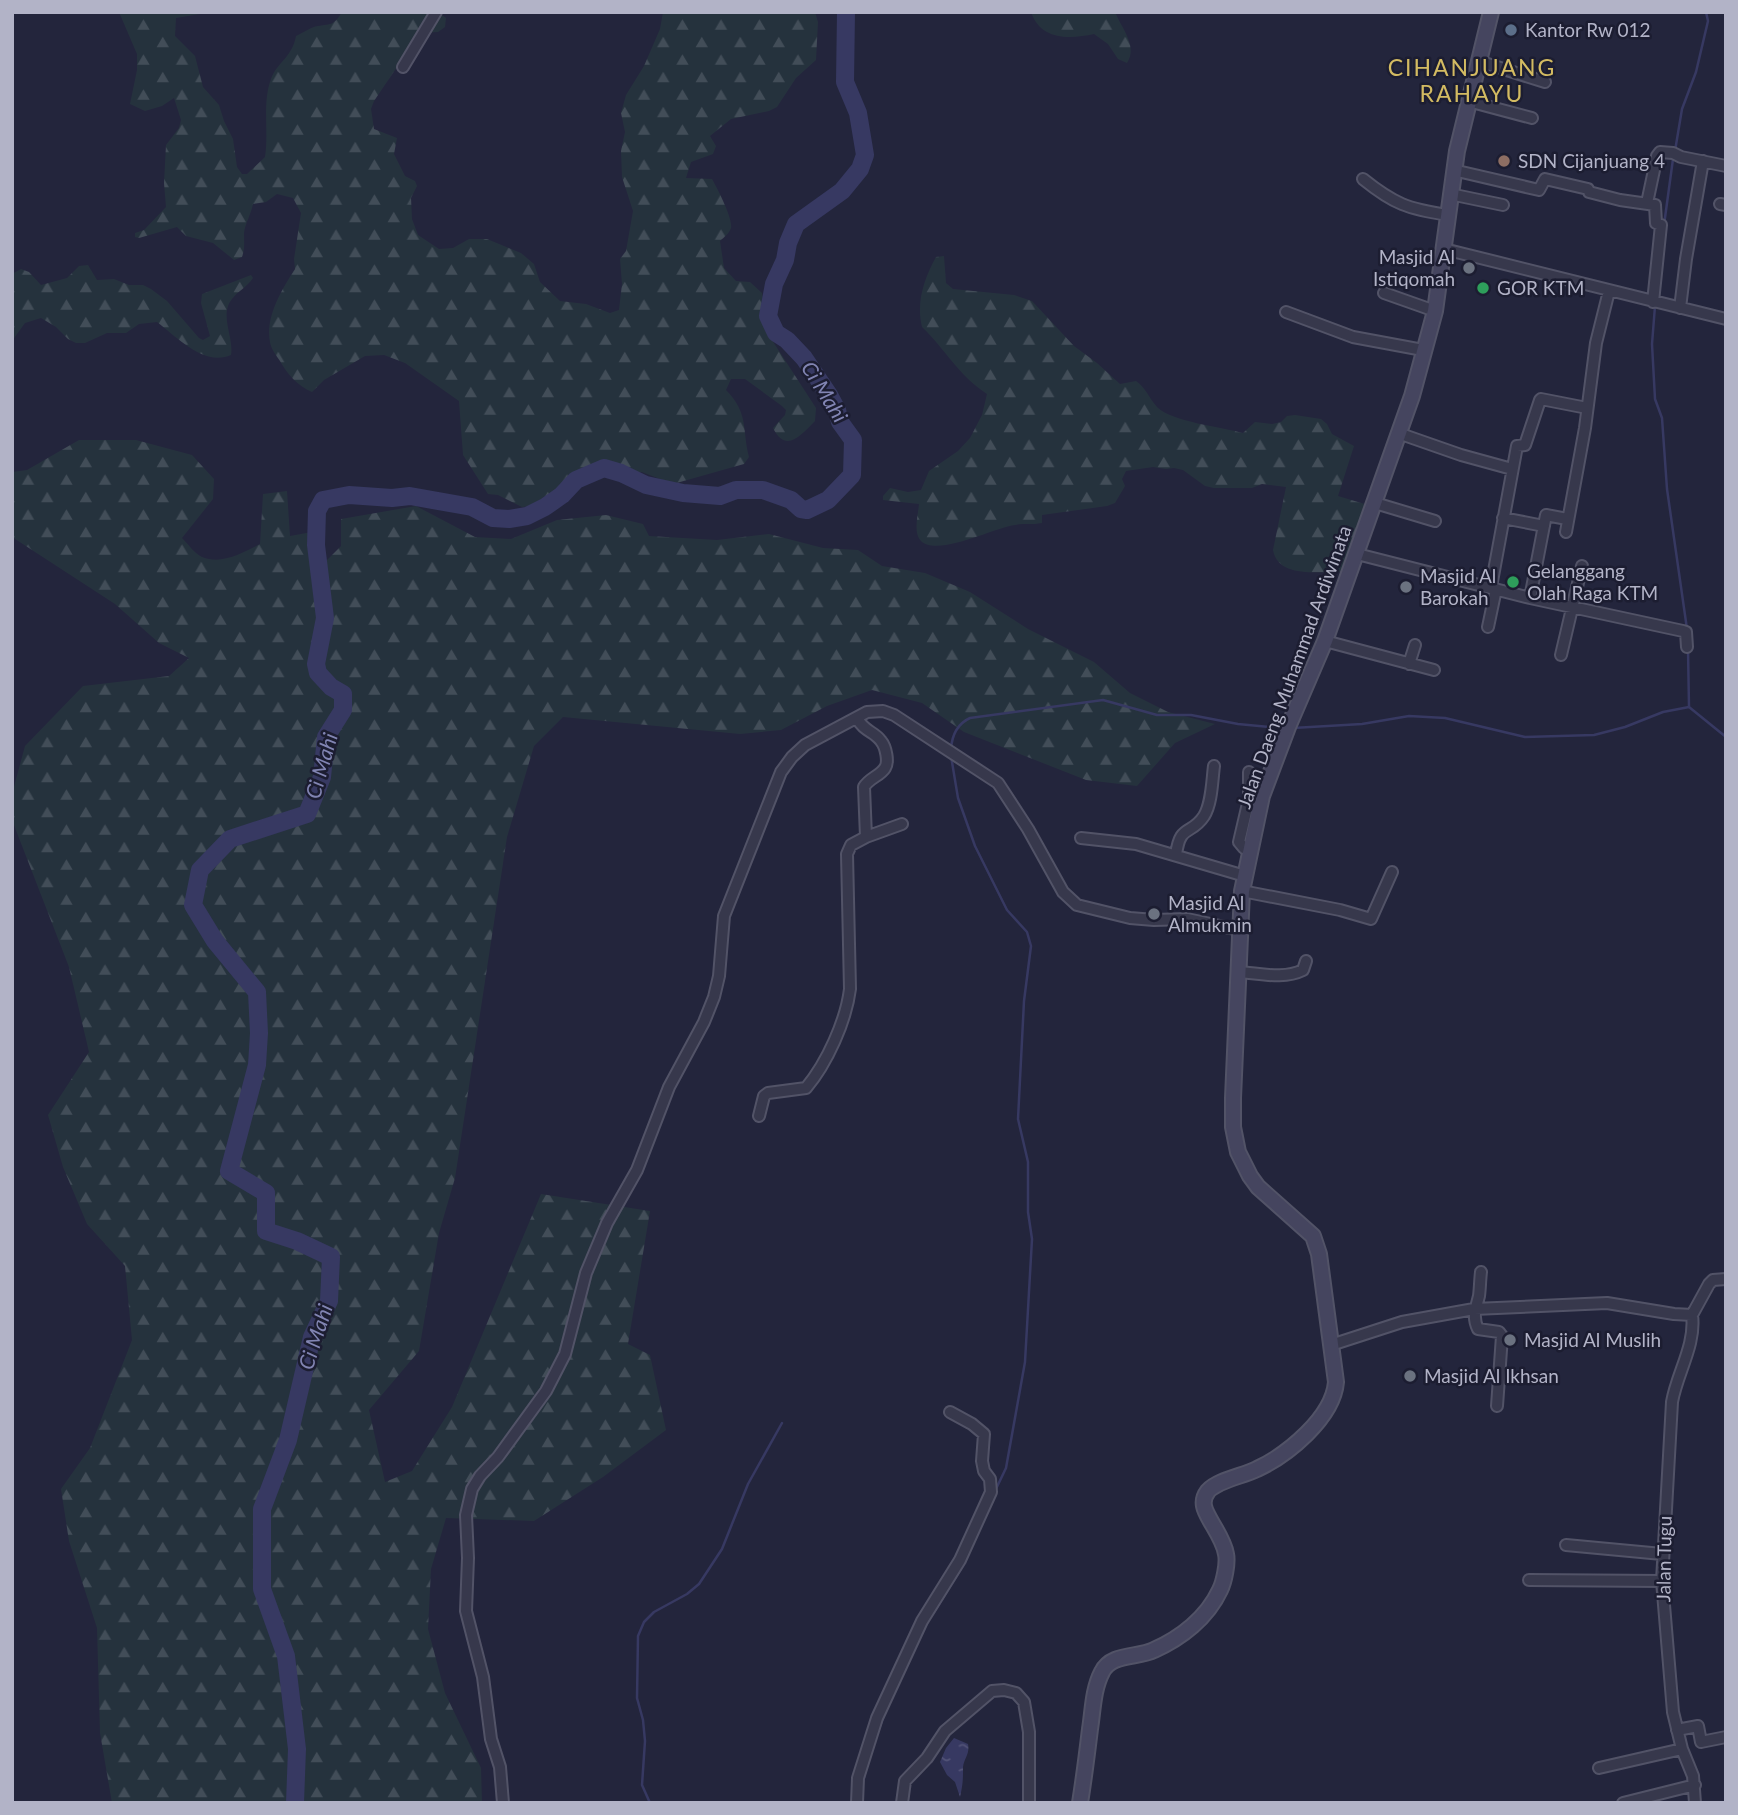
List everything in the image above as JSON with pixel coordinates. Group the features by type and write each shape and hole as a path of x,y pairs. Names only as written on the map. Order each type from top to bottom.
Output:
{"main road":[{"name":"Jalan Daeng Muhammad Ardiwinata","path":"1080,1803 1095,1693 1103,1670 1113,1660 1152,1651 1179,1636 1200,1620 1221,1589 1227,1557 1221,1535 1204,1507 1206,1495 1211,1488 1258,1469 1279,1457 1312,1429 1335,1391 1319,1254 1313,1236 1258,1186 1238,1152 1233,1127 1242,891 1262,796 1325,641 1412,396 1435,311 1453,170 1491,12"}],"street":[{"path":"402,67 436,12"},
{"path":"1478,61 1545,82"},
{"path":"1468,102 1532,118"},
{"path":"1647,203 1660,152 1726,166"},
{"path":"1680,308 1703,161"},
{"path":"1453,170 1531,190 1539,190 1545,179 1588,188 1589,192 1620,200 1655,205 1656,223 1661,225 1653,302"},
{"path":"1363,178 1397,204 1448,215"},
{"path":"1450,194 1503,205"},
{"path":"1444,249 1726,319"},
{"path":"1566,533 1596,343 1609,290"},
{"path":"1384,293 1435,311"},
{"path":"1286,312 1361,339 1423,350"},
{"path":"1488,627 1503,519 1517,446 1525,445 1541,399 1587,408"},
{"path":"1398,433 1512,469"},
{"path":"1375,503 1435,521"},
{"path":"1530,598 1546,515 1567,519"},
{"path":"1503,519 1544,526"},
{"path":"1357,554 1530,598 1683,631 1686,632 1686,647"},
{"path":"1561,655 1582,566"},
{"path":"1325,641 1434,670"},
{"path":"1409,664 1415,645"},
{"path":"503,1803 500,1767 491,1739 483,1677 466,1611 466,1515 472,1489 546,1391 565,1354 586,1273 607,1223 637,1170 669,1087 704,1022 714,997 719,976 724,916 781,772 792,757 805,745 867,712 894,715 990,776 1008,795 1063,892 1077,905 1130,918 1186,919 1240,930"},
{"path":"857,718 862,727 881,741 887,762 884,771 868,780 864,787 866,837"},
{"path":"1176,855 1181,833 1203,817 1207,810 1214,766"},
{"path":"1249,772 1250,800 1239,842 1244,848 1250,849"},
{"path":"759,1116 764,1096 768,1093 806,1088 840,1027 850,989 847,854 851,845 902,824"},
{"path":"1081,838 1125,842 1245,876"},
{"path":"1242,891 1340,910 1371,919 1392,872"},
{"path":"1238,972 1283,976 1303,970 1306,961"},
{"path":"1480,1272 1479,1297 1474,1309 1475,1325 1478,1329 1499,1332 1502,1336 1497,1406"},
{"path":"1331,1345 1402,1322 1474,1309 1607,1303 1692,1315 1709,1284 1713,1280 1726,1279"},
{"name":"Jalan Tugu","path":"1692,1315 1694,1328 1676,1381 1672,1402 1662,1581 1670,1692 1676,1730 1695,1785 1695,1803"},
{"path":"857,1803 858,1778 877,1717 922,1620 960,1560 991,1492 990,1479 984,1471 982,1461 984,1434 950,1412"},
{"path":"1566,1545 1662,1554"},
{"path":"1529,1580 1662,1581"},
{"path":"902,1803 905,1781 927,1758 945,1731 992,1691 1004,1690 1016,1693 1024,1702 1029,1731 1029,1803"},
{"path":"1676,1730 1698,1726 1701,1742 1726,1737"},
{"path":"1599,1768 1682,1749"},
{"path":"1623,1803 1657,1798 1695,1785"}],"green space":[{"path":"119,12 212,12 176,18 175,36 195,56 203,87 219,105 233,139 237,167 242,174 247,174 265,157 268,88 274,73 291,50 296,36 332,23 342,12 438,12 446,18 445,27 438,32 420,33 371,109 374,129 397,138 394,154 405,176 415,181 417,186 411,198 412,219 418,235 439,249 453,248 469,239 487,239 521,253 534,264 540,282 560,301 586,304 610,313 619,310 622,284 620,259 626,251 633,211 622,177 621,151 625,132 621,113 626,95 644,66 660,29 663,12 815,12 818,22 816,60 796,78 777,107 731,119 710,136 716,146 713,154 691,162 686,178 712,179 731,223 729,232 720,241 724,268 736,281 750,282 762,293 768,334 816,408 815,421 794,440 783,440 773,428 785,415 786,410 745,379 731,379 726,390 738,406 744,422 749,457 744,464 673,484 642,472 604,477 575,476 541,505 522,507 498,495 488,494 463,455 459,401 405,363 384,355 365,356 324,380 312,392 293,379 283,366 271,347 269,333 272,313 295,269 301,213 293,198 277,194 266,202 253,204 245,230 242,257 234,260 213,243 186,236 177,227 135,237 135,233 144,230 166,207 166,145 179,128 181,120 174,98 162,106 145,111 130,104 137,70 137,54"},
{"path":"1031,12 1115,12 1130,44 1130,57 1127,63 1118,59 1108,44 1094,34 1066,37 1049,33"},
{"path":"944,256 946,283 953,289 1014,295 1032,301 1074,346 1120,384 1136,381 1157,407 1174,417 1243,433 1255,422 1272,424 1281,422 1287,416 1321,419 1332,434 1354,446 1338,496 1368,505 1342,572 1301,572 1283,566 1276,559 1273,550 1286,487 1262,484 1252,488 1214,488 1205,486 1183,470 1174,468 1153,467 1126,471 1122,479 1125,486 1115,503 1107,506 1042,515 1042,523 1005,527 952,544 929,545 921,541 917,529 919,504 883,500 883,496 890,488 908,492 921,490 929,471 958,451 970,438 982,415 987,394 960,371 922,327 920,309 925,282 936,257"},
{"path":"88,265 97,280 114,279 151,289 167,301 203,340 210,336 201,303 202,294 251,275 253,278 228,305 231,355 221,358 201,354 157,322 139,324 126,333 107,333 85,343 76,343 41,318 25,323 12,341 12,274 21,269 29,272 41,285 67,278 79,266"},
{"path":"79,440 136,440 192,455 214,479 213,499 182,538 197,554 210,559 232,557 260,544 263,494 287,491 290,536 312,532 326,561 341,546 341,519 416,506 475,537 511,539 557,520 606,515 643,524 649,536 717,540 769,534 823,548 858,550 882,566 925,573 970,592 1028,629 1094,662 1130,693 1168,712 1215,724 1175,743 1137,786 1086,780 964,732 922,703 872,690 827,706 781,730 740,734 563,717 534,746 507,837 455,1178 439,1233 419,1351 369,1410 385,1482 412,1471 452,1407 541,1194 650,1211 628,1344 650,1355 666,1430 603,1477 534,1521 446,1518 431,1569 428,1629 445,1693 481,1768 482,1803 112,1803 100,1733 97,1628 69,1541 61,1489 90,1448 132,1340 125,1266 87,1224 63,1167 48,1115 89,1052 69,967 12,820 12,794 25,746 83,686 169,676 189,658 159,643 115,604 12,537 12,472 27,470"}],"water":[{"path":"954,1738 968,1744 960,1797 955,1782 947,1775 940,1762"}],"waterway":[{"name":"Ci Mahi","path":"295,1803 297,1749 286,1656 262,1589 262,1509 288,1440 312,1337 329,1301 331,1257 297,1241 266,1231 266,1193 229,1171 257,1065 257,992 215,941 193,905 200,870 230,839 307,814 322,777 326,737 343,710 343,694 331,687 318,673 316,664 325,618 316,545 317,511 323,500 349,495 392,498 410,496 472,507 493,518 509,519 527,516 545,507 562,495 576,480 604,468 646,485 683,493 720,496 736,490 763,490 791,500 801,509 807,510 828,500 852,475 853,440 840,422 829,395 804,358 787,340 776,333 768,316 774,284 796,224 842,191 860,169 865,155 858,113 845,82 846,12"},
{"path":"1675,151 1682,109 1696,72 1708,21 1706,12"},
{"path":"1664,225 1673,159"},
{"path":"1655,306 1652,344 1655,399 1662,418 1667,489 1687,629"},
{"path":"1688,649 1689,707 1726,737"},
{"path":"951,749 956,730 970,718 1103,700 1157,715 1191,715 1279,728"},
{"path":"1293,728 1362,724 1409,716 1445,718 1525,737 1594,735 1625,727 1663,712 1689,707"},
{"path":"951,756 958,798 975,846 1007,910 1027,932 1031,946 1024,1001 1018,1119 1028,1162 1028,1212 1032,1239 1025,1362 1006,1468 995,1491"},
{"path":"650,1803 642,1785 645,1741 637,1698 638,1636 644,1622 654,1612 687,1594 699,1584 722,1549 748,1484 782,1423"},
{"path":"934,1612 962,1567"},
{"path":"879,1729 885,1712"},
{"path":"862,1786 866,1769"}],"place":[{"name":"Kantor Rw 012","path":"1511,30"},
{"name":"SDN Cijanjuang 4","path":"1504,161"},
{"name":"Masjid Al Istiqomah","path":"1469,268"},
{"name":"GOR KTM","path":"1483,288"},
{"name":"Gelanggang Olah Raga KTM","path":"1513,582"},
{"name":"Masjid Al Barokah","path":"1406,587"},
{"name":"Masjid Al Almukmin","path":"1154,914"},
{"name":"Masjid Al Muslih","path":"1510,1340"},
{"name":"Masjid Al Ikhsan","path":"1410,1376"}],"district":[{"name":"CIHANJUANG RAHAYU","path":"1472,81"}]}
